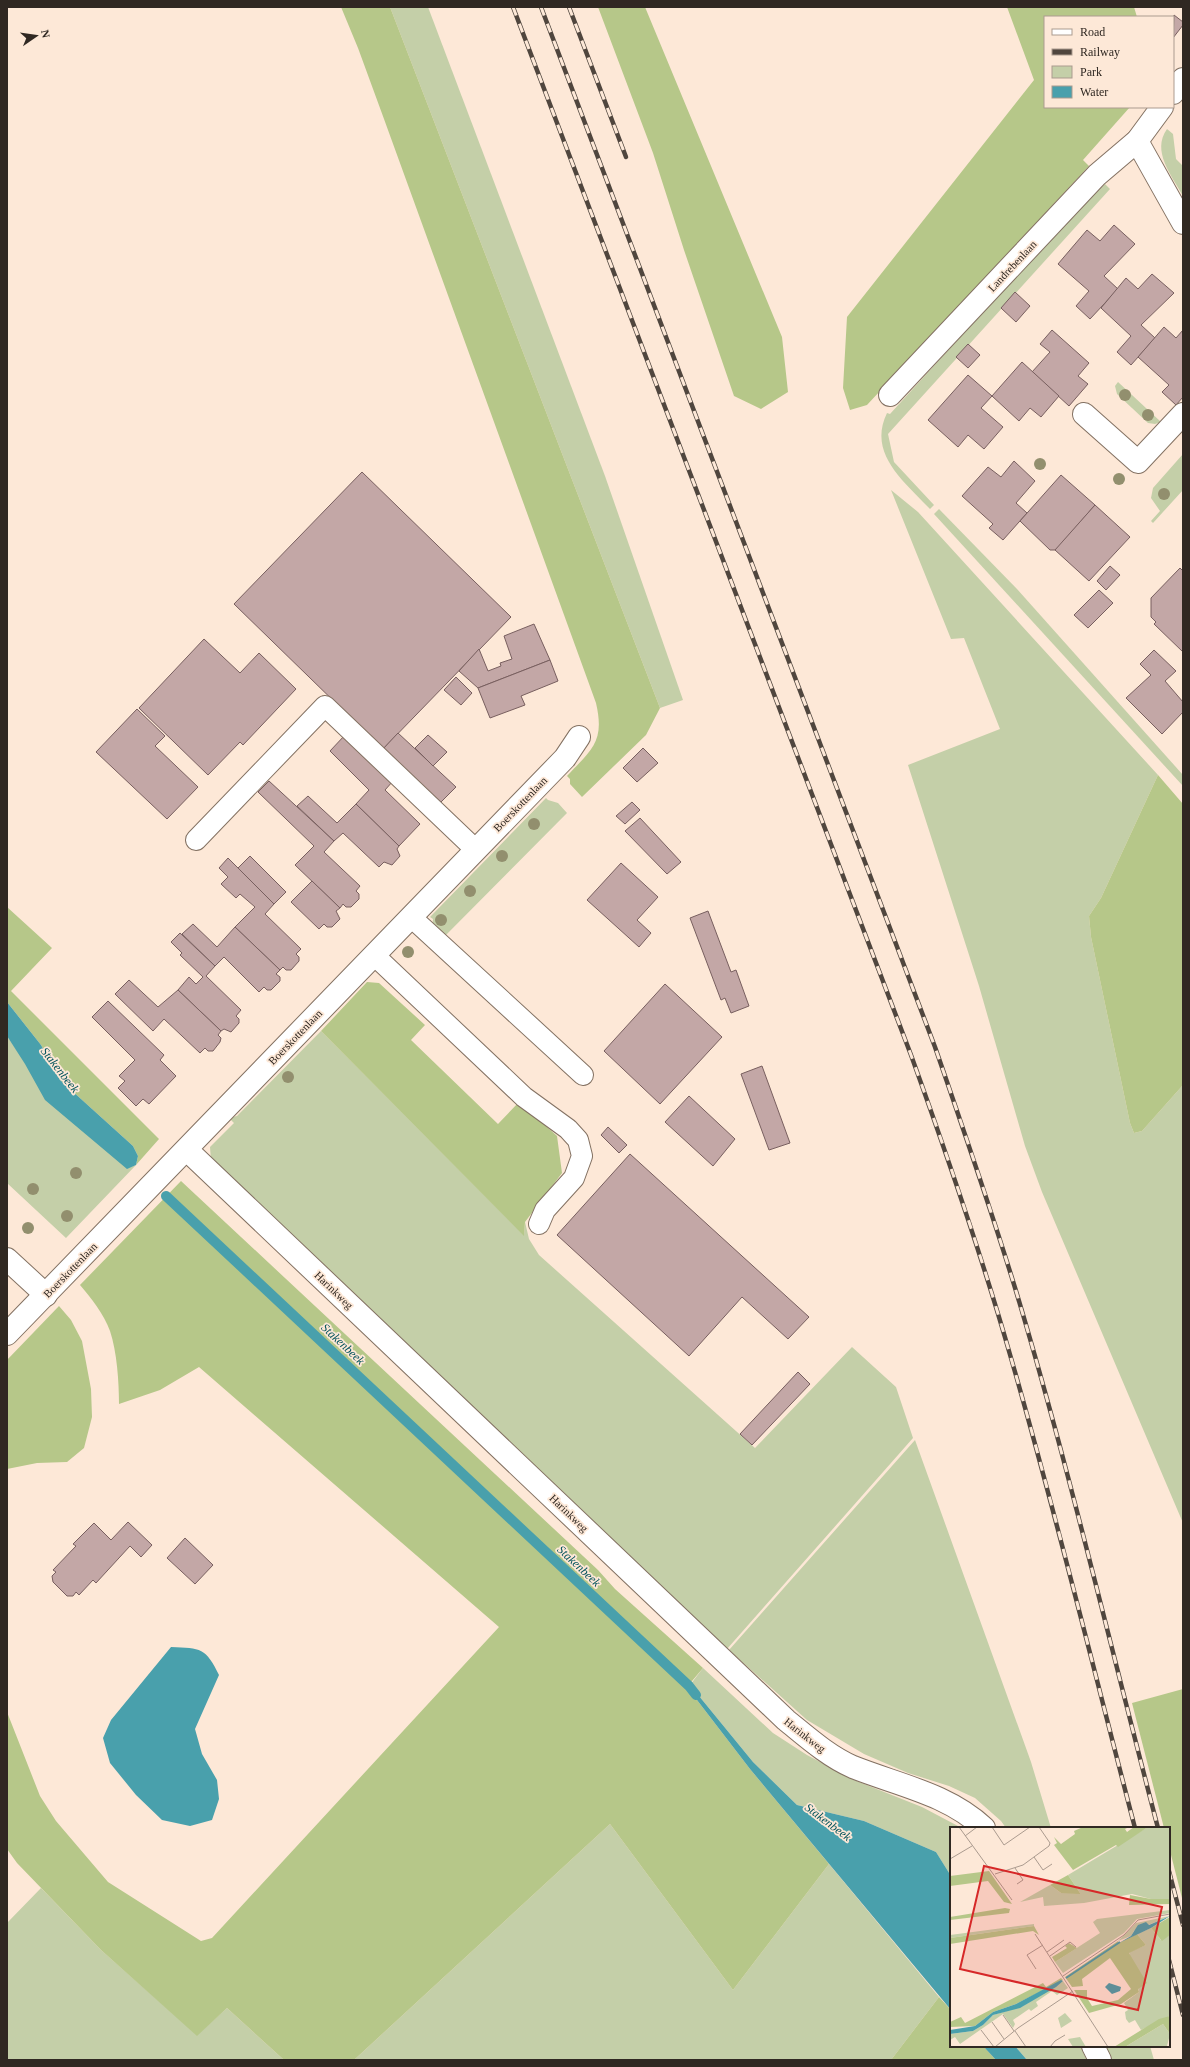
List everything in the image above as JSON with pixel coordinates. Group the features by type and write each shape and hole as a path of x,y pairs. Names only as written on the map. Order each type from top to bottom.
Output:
{"street":[{"path":"1174,92 1183,80"},
{"name":"Landrebenlaan","path":"890,395 1097,175 1137,140 1161,108"},
{"path":"1137,140 1183,223"},
{"path":"1084,414 1138,462 1183,414"},
{"name":"Boerskottenlaan","path":"7,1334 187,1150 565,758 579,737"},
{"name":"Harinkweg","path":"187,1150 786,1720 834,1756 852,1766 943,1800 963,1810 983,1827"},
{"path":"7,1259 46,1295"},
{"path":"1094,2047 1100,2060"}],"lane":[{"path":"196,840 325,706 476,850"},
{"path":"411,917 583,1075"},
{"path":"374,956 524,1098 568,1129 578,1140 582,1156 574,1178 545,1210 539,1224"}],"green space":[{"path":"341,7 390,7 660,708 646,735 582,797 570,784 570,779 567,776 590,751 594,744 599,727 596,703 358,48"},
{"path":"390,7 428,7 605,476 683,700 660,708"},
{"path":"598,7 645,7 782,337 788,392 761,409 734,396 684,250 653,153"},
{"path":"1007,7 1134,7 1137,16 1044,16 1044,108 1129,108 1083,160 1089,166 867,405 850,410 843,388 847,317 1034,80"},
{"path":"1167,129 1173,134 1176,159 1183,166 1183,196 1169,172 1162,155 1161,146"},
{"path":"1105,184 1110,189 888,434 894,462 934,505 930,509 900,478 885,454 882,442 882,428 887,413 890,414 1069,218"},
{"path":"1118,382 1161,422 1155,424 1148,423 1117,394 1115,386"},
{"path":"1183,454 1183,490 1153,523 1151,521 1160,511 1151,498 1153,488"},
{"path":"891,490 918,512 1158,775 1101,898 1089,916 1091,937 1130,1123 1134,1133 1142,1131 1183,1085 1183,1523 1042,1192 1025,1146 979,986 908,765 1000,729 964,638 951,639"},
{"path":"939,509 1017,589 1183,775 1183,786 934,514"},
{"path":"1158,775 1183,804 1183,1085 1142,1131 1134,1133 1130,1123 1091,937 1089,916 1101,898"},
{"path":"546,798 558,803 567,813 442,939 432,930 433,919 430,917"},
{"path":"7,907 52,948 11,991 159,1139 136,1165 138,1156 133,1146 60,1080 41,1045 7,1002"},
{"path":"367,982 379,983 425,1025 411,1040 498,1124 519,1102 557,1136 562,1173 525,1222 524,1236 321,1031"},
{"path":"321,1031 524,1235 525,1222 529,1239 539,1255 755,1448 852,1347 896,1387 913,1438 727,1649 211,1160 210,1147 234,1123 229,1118 237,1116"},
{"path":"7,1036 33,1072 62,1106 94,1138 127,1168 136,1165 66,1238 7,1183"},
{"path":"181,1181 598,1570 615,1589 703,1668 687,1687 750,1769 829,1864 733,1990 610,1824 354,2060 284,2060 227,2008 197,2036 101,1950 17,1863 7,1849 7,1712 40,1796 56,1821 108,1882 201,1941 212,1938 499,1627 199,1367 160,1390 119,1404 117,1367 110,1331 101,1312 80,1285"},
{"path":"59,1306 71,1320 82,1341 91,1389 92,1417 84,1448 67,1462 37,1463 7,1469 7,1360"},
{"path":"915,1440 1031,1762 1051,1827 1005,1827 1001,1821 975,1798 949,1786 908,1773 864,1754 807,1720 729,1650"},
{"path":"703,1668 773,1733 807,1755 854,1780 922,1807 958,1826 959,1827 950,1827 950,1874 936,1852 864,1821 797,1805 753,1762 690,1685"},
{"path":"1183,1689 1183,1902 1170,1851 1170,1827 1164,1827 1132,1703"},
{"path":"610,1824 733,1990 829,1864 939,1997 891,2060 354,2060"},
{"path":"41,1888 101,1950 197,2035 227,2008 284,2060 7,2060 7,1923"},
{"path":"939,1997 950,2009 950,2047 984,2047 996,2060 891,2060"},
{"path":"1016,2047 1080,2047 1087,2060 1027,2060"},
{"path":"1104,2047 1150,2047 1154,2060 1110,2060"}],"water":[{"path":"7,1002 41,1045 60,1080 133,1146 138,1156 136,1165 127,1169 45,1100 7,1036"},
{"path":"171,1647 189,1648 201,1651 210,1659 219,1675 195,1729 202,1754 217,1780 219,1799 212,1820 190,1826 162,1820 136,1795 110,1763 103,1738 111,1720"},
{"path":"690,1685 753,1762 797,1805 864,1821 936,1852 950,1874 950,2009 750,1769 687,1687"},
{"path":"984,2047 1016,2047 1027,2060 996,2060"}],"building":[{"path":"1174,15 1183,22 1183,25 1174,37 1174,16"},
{"path":"1114,225 1135,244 1104,276 1118,289 1090,319 1076,306 1089,291 1058,264 1087,230 1100,241"},
{"path":"1152,274 1174,293 1141,325 1155,338 1131,365 1117,352 1131,336 1101,308 1126,278 1138,289"},
{"path":"1015,292 1030,306 1016,322 1001,308"},
{"path":"1164,327 1176,338 1183,330 1183,397 1176,405 1162,392 1169,385 1138,357"},
{"path":"1052,330 1089,363 1078,376 1088,384 1069,406 1032,372 1050,352 1040,344"},
{"path":"968,344 980,355 968,368 956,357"},
{"path":"1022,362 1059,396 1041,417 1030,408 1019,421 992,396"},
{"path":"968,375 992,396 981,408 1003,427 984,449 968,435 958,447 928,420"},
{"path":"1014,461 1035,481 1016,503 1027,513 1003,540 989,528 993,524 962,496 988,467 1001,477"},
{"path":"362,472 511,617 383,749 234,604"},
{"path":"1061,475 1095,505 1056,550 1050,550 1020,521"},
{"path":"1095,505 1130,537 1089,581 1055,550"},
{"path":"1110,566 1120,575 1106,590 1097,581"},
{"path":"1180,568 1183,571 1183,652 1154,624 1156,622 1151,617 1151,598"},
{"path":"1099,590 1113,603 1088,628 1074,615"},
{"path":"534,624 550,660 478,688 459,671 479,649 488,671 501,666 500,663 512,659 504,636"},
{"path":"204,639 240,673 259,653 296,689 243,745 240,742 208,775 139,708"},
{"path":"1154,650 1176,671 1165,681 1183,702 1183,712 1162,734 1126,698 1151,675 1140,664"},
{"path":"550,660 558,681 521,696 525,705 490,718 478,688"},
{"path":"456,677 472,693 461,705 444,690"},
{"path":"137,709 165,736 155,746 198,787 167,819 96,752"},
{"path":"398,733 456,787 439,804 382,750"},
{"path":"345,735 393,781 385,790 420,824 399,846 356,804 369,790 330,751"},
{"path":"428,735 447,752 433,766 415,748"},
{"path":"643,748 658,763 637,782 623,768"},
{"path":"269,781 334,841 324,852 360,886 356,891 359,894 359,899 351,907 346,907 343,904 340,908 295,865 314,846 258,792"},
{"path":"308,796 337,823 356,804 399,846 397,849 400,856 392,865 384,862 379,867 343,833 334,841 297,806"},
{"path":"632,802 640,810 625,824 616,816"},
{"path":"640,818 681,862 667,874 625,831"},
{"path":"250,856 286,892 274,904 238,868"},
{"path":"228,858 274,904 265,914 301,949 296,954 299,957 299,961 291,970 286,970 283,967 280,970 235,927 255,907 240,894 236,898 221,884 228,877 219,868"},
{"path":"621,863 658,897 637,920 651,933 639,947 587,900"},
{"path":"312,881 340,908 336,911 340,919 332,927 327,927 324,924 319,929 291,902"},
{"path":"708,911 731,972 736,970 749,1006 731,1013 725,998 721,1000 690,918"},
{"path":"193,924 217,947 235,927 280,970 276,974 280,977 280,981 271,990 267,990 264,987 259,992 224,957 215,966 182,934"},
{"path":"180,933 215,966 206,976 241,1010 236,1016 239,1019 239,1023 231,1032 224,1029 221,1031 178,990 189,977 196,984 203,977 180,955 182,953 171,942"},
{"path":"129,980 158,1007 178,990 221,1031 218,1035 221,1038 220,1042 213,1051 208,1051 205,1048 200,1053 164,1019 153,1031 115,994"},
{"path":"665,984 722,1037 660,1104 604,1051"},
{"path":"108,1001 164,1055 160,1060 176,1076 149,1104 143,1099 136,1106 118,1088 125,1081 119,1076 135,1060 92,1017"},
{"path":"762,1066 790,1143 769,1150 741,1074"},
{"path":"689,1096 735,1139 713,1166 665,1122"},
{"path":"608,1127 627,1145 619,1153 601,1135"},
{"path":"630,1154 809,1317 788,1339 742,1297 689,1356 557,1235"},
{"path":"798,1372 810,1384 752,1445 740,1434"},
{"path":"128,1522 152,1545 141,1557 130,1546 96,1583 93,1580 79,1595 76,1592 73,1596 67,1596 53,1582 52,1576 56,1572 53,1570 76,1546 73,1544 94,1523 111,1540"},
{"path":"185,1538 213,1565 195,1584 167,1558"}],"waterway":[{"name":"Stakenbeek","path":"166,1196 689,1686 696,1695"}],"railway":[{"path":"513,7 911,1055 951,1168 1000,1320 1028,1417 1135,1827"},
{"path":"541,7 935,1047 987,1199 1016,1291 1054,1424 1158,1827"},
{"path":"569,7 626,157"},
{"path":"1170,1875 1183,1925"},
{"path":"1170,1964 1183,2015"}]}
